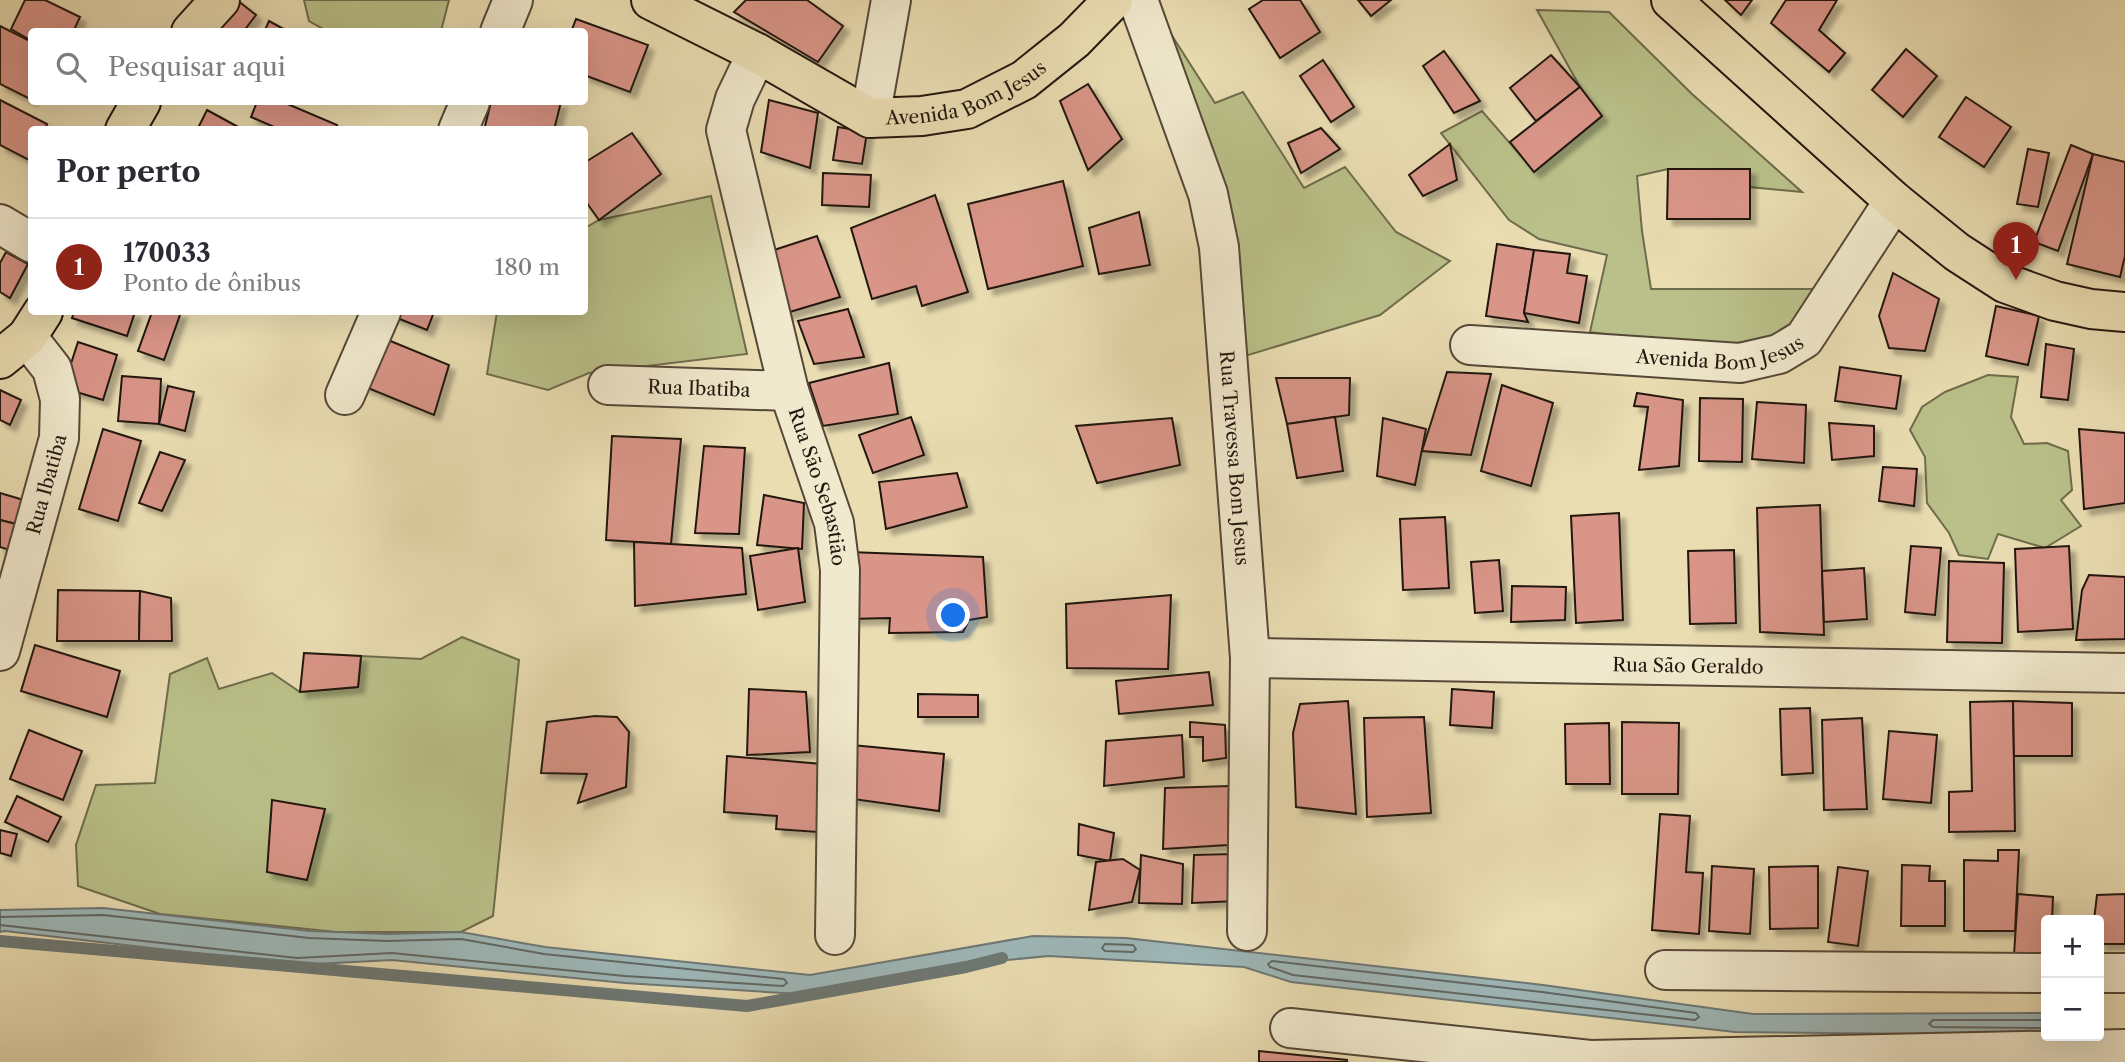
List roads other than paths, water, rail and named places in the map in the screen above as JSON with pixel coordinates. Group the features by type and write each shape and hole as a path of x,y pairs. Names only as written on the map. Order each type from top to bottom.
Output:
{"main road":[{"path":"195,28 220,0"},
{"name":"Avenida Bom Jesus","path":"651,0 757,53 870,118 922,116 967,109 1024,80 1074,40 1113,0"},
{"path":"1671,0 1894,201 1957,252 2004,283 2055,301 2091,309 2125,312"},
{"path":"127,126 139,105"}],"street":[{"path":"502,28 513,0"},
{"path":"870,118 891,0"},
{"name":"Rua Travessa Bom Jesus","path":"1138,0 1208,194 1219,247 1250,658 1247,931"},
{"name":"Rua São Sebastião","path":"757,53 735,99 726,130 789,391 834,523 841,570 835,935"},
{"path":"460,126 469,105"},
{"name":"Avenida Bom Jesus","path":"1470,345 1740,363 1779,354 1804,339 1894,201"},
{"path":"0,224 28,241"},
{"path":"345,395 380,315"},
{"name":"Rua Ibatiba","path":"2,641 59,438 60,400 52,369 23,336"},
{"name":"Rua Ibatiba","path":"608,385 789,391"},
{"name":"Rua São Geraldo","path":"1250,658 2125,673"},
{"path":"1665,970 2041,973"},
{"path":"2104,973 2125,973"},
{"path":"1290,1028 1590,1060 2125,1049"}],"water":[{"path":"103,908 310,931 387,934 461,932 545,947 810,975 1033,936 1126,938 1543,985 1753,1014 2041,1013 2041,1035 1735,1032 1291,982 1244,967 1049,956 954,965 815,995 625,983 392,960 297,965 0,932 0,910"}],"waterway":[{"path":"0,941 747,1006 966,967 1002,958"}],"place":[{"name":"170033","path":"2016,280"}]}
